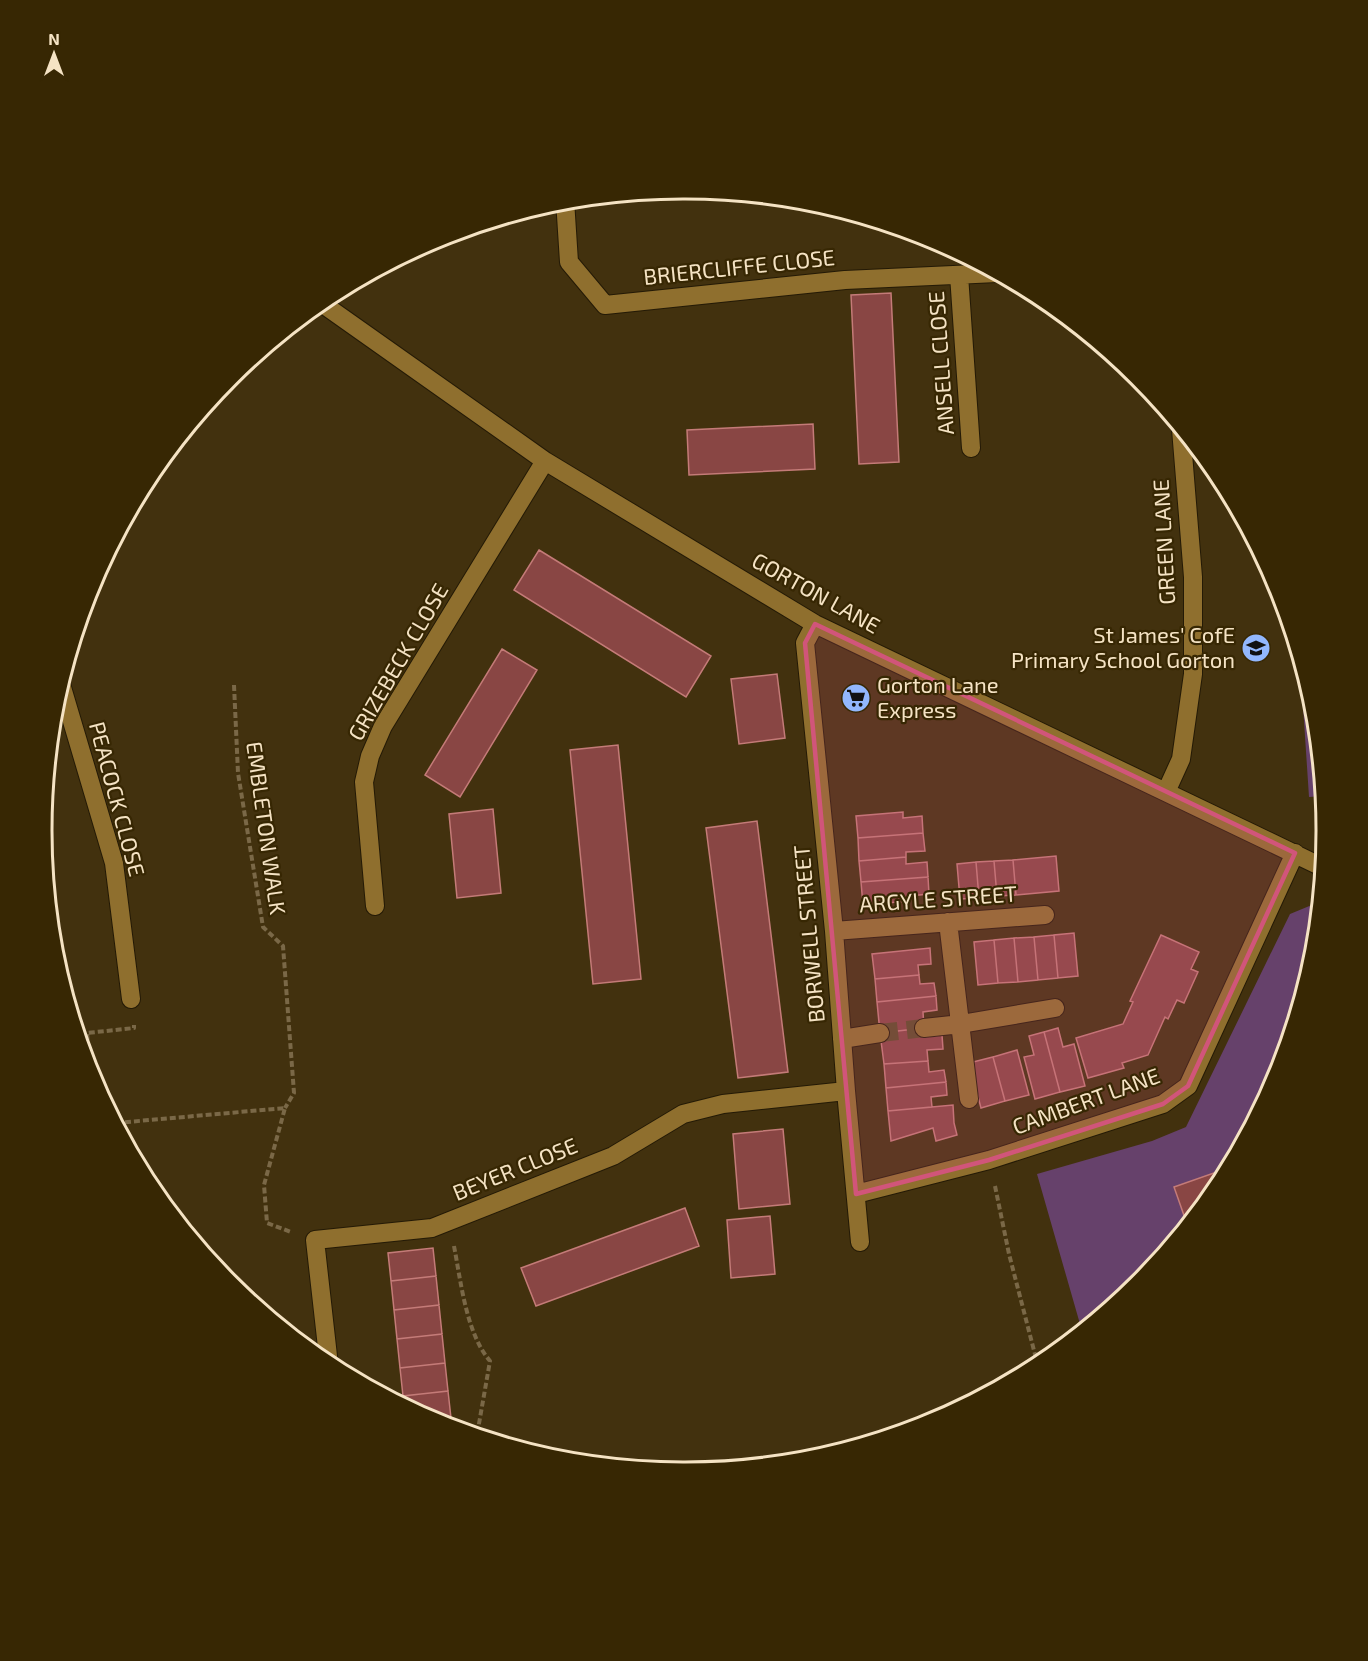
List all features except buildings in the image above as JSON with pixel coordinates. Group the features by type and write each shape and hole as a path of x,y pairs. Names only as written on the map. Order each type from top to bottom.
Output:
{"street":[{"name":"BRIERCLIFFE CLOSE","path":"566,210 569,262 605,305 845,280 981,274"},
{"name":"ANSELL CLOSE","path":"960,275 970,448"},
{"name":"GORTON LANE","path":"329,308 545,461 815,624 1314,863"},
{"name":"GREEN LANE","path":"1166,792 1181,759 1193,674 1193,577 1182,442"},
{"path":"1183,458 1192,456"},
{"name":"GRIZEBECK CLOSE","path":"375,906 364,782 370,756 383,726 545,461"},
{"name":"BORWELL STREET","path":"815,624 806,643 834,931 860,1242"},
{"name":"PEACOCK CLOSE","path":"66,702 114,863 131,999"},
{"name":"CAMBERT LANE","path":"856,1194 989,1160 1163,1104 1188,1086 1295,853"},
{"name":"ARGYLE STREET","path":"834,931 1045,915"},
{"path":"948,922 969,1099"},
{"path":"924,1028 1055,1008"},
{"path":"842,1039 880,1032"},
{"name":"BEYER CLOSE","path":"315,1240 432,1228 613,1156 682,1114 723,1104 846,1091"},
{"path":"315,1240 328,1352"}],"path":[{"name":"EMBLETON WALK","path":"234,685 238,773 263,927 283,946 294,1093 285,1108 264,1185 267,1223 315,1240"},
{"path":"87,1037 87,1032 134,1028 131,999"},
{"path":"124,1122 285,1108"},
{"path":"989,1160 1009,1254 1035,1356"},
{"path":"448,1221 466,1305 481,1350 490,1361 478,1427"}],"highlighted area":[{"path":"815,624 1295,853 1188,1086 1163,1104 989,1160 856,1194 805,643"}],"shaded area":[{"path":"1303,708 1314,789 1314,797 1309,797"},
{"path":"1311,905 1294,994 1282,1033 1250,1110 1231,1146 1185,1215 1131,1277 1080,1322 1037,1174 1152,1141 1186,1127 1290,914"}],"tunnel":[{"path":"880,1033 924,1028"}],"place":[{"name":"St James' CofE Primary School Gorton","path":"1256,648"},
{"name":"Gorton Lane Express","path":"856,698"}]}
